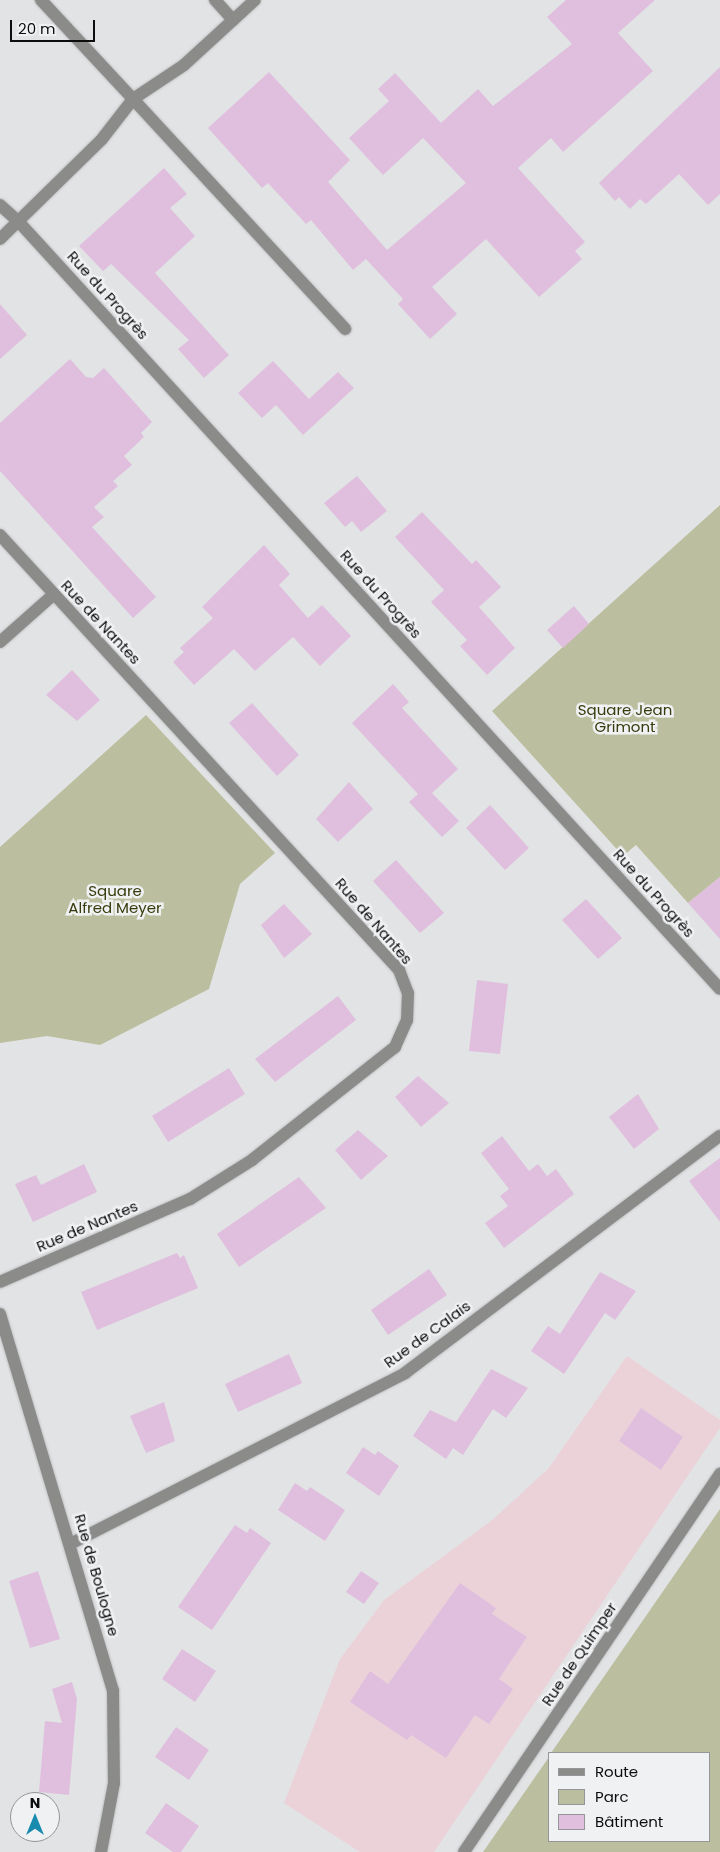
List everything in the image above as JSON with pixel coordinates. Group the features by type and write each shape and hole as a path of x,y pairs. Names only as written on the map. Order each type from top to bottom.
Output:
{"street":[{"path":"41,0 345,329"},
{"path":"215,0 233,20"},
{"path":"0,239 102,139 133,99 184,65 255,0"},
{"name":"Rue du Progrès","path":"0,205 18,221 720,989"},
{"name":"Rue de Nantes","path":"0,535 399,970 408,993 407,1020 394,1047 252,1160 190,1199 0,1282"},
{"path":"0,642 54,594"},
{"name":"Rue de Calais","path":"72,1543 405,1373 720,1136"},
{"name":"Rue de Boulogne","path":"0,1314 72,1543 113,1690 114,1783 101,1852"},
{"name":"Rue de Quimper","path":"464,1852 720,1474"}],"shaded area":[{"path":"627,1356 720,1420 720,1428 434,1852 360,1852 284,1803 340,1659 384,1600 491,1521 548,1469"}],"green space":[{"name":"Square Jean Grimont","path":"720,505 720,877 688,903 636,845 623,856 492,711"},
{"name":"Square Alfred Meyer","path":"146,715 275,853 240,884 209,989 100,1045 47,1036 0,1043 0,847"},
{"path":"720,1509 720,1852 483,1852 548,1758 548,1842 710,1842 710,1752 552,1752"}],"building":[{"path":"566,0 655,0 618,33 653,71 563,152 551,138 518,168 585,242 575,251 582,259 539,297 486,239 432,287 457,314 430,339 398,304 403,299 366,259 353,270 311,220 306,224 268,183 262,188 208,128 269,72 350,160 328,182 387,250 466,183 423,138 383,175 349,138 389,101 378,89 395,73 441,123 478,89 493,106 572,44 547,17"},
{"path":"720,67 720,194 708,205 679,174 646,204 640,199 630,209 619,197 615,201 599,183"},
{"path":"164,168 187,194 170,208 195,236 155,273 229,355 204,378 178,349 189,340 111,264 103,271 79,246"},
{"path":"0,304 27,335 0,359"},
{"path":"70,359 86,377 93,378 104,368 152,422 141,433 144,437 124,456 132,465 113,481 118,486 94,507 104,517 92,527 156,597 133,618 0,471 0,423"},
{"path":"273,361 309,399 338,372 354,388 303,435 276,405 262,418 238,393"},
{"path":"357,476 387,511 361,532 352,521 345,527 324,503"},
{"path":"422,512 472,564 476,560 501,587 479,607 515,648 487,675 460,646 467,640 431,602 444,590 395,537"},
{"path":"264,545 290,574 279,585 308,618 322,605 351,636 320,666 293,637 255,671 234,649 194,685 173,662 184,652 180,648 213,618 202,607"},
{"path":"574,606 589,624 563,648 547,630"},
{"path":"72,670 100,700 77,721 46,695"},
{"path":"393,684 409,702 402,708 458,769 432,793 459,821 442,837 409,802 418,794 352,723"},
{"path":"252,703 299,755 277,776 229,723"},
{"path":"349,782 373,809 338,842 316,819"},
{"path":"490,805 529,848 505,870 466,828"},
{"path":"396,860 444,913 420,933 373,881"},
{"path":"720,877 720,939 688,903"},
{"path":"586,899 622,938 598,959 562,920"},
{"path":"284,904 312,934 284,958 261,925"},
{"path":"477,980 508,984 500,1054 469,1051"},
{"path":"338,996 356,1020 275,1082 255,1059"},
{"path":"229,1068 245,1094 168,1142 152,1116"},
{"path":"418,1076 449,1103 421,1127 395,1097"},
{"path":"638,1094 659,1129 634,1149 609,1117"},
{"path":"358,1130 388,1156 361,1180 335,1150"},
{"path":"502,1136 529,1171 538,1164 547,1176 556,1169 574,1194 504,1248 485,1223 508,1206 500,1196 509,1189 481,1153"},
{"path":"720,1158 720,1222 689,1181"},
{"path":"84,1164 97,1192 33,1222 15,1184 36,1175 41,1185"},
{"path":"299,1177 326,1208 239,1267 217,1234"},
{"path":"177,1253 180,1258 184,1255 198,1288 97,1330 81,1292"},
{"path":"429,1269 447,1295 388,1335 371,1310"},
{"path":"600,1272 636,1291 615,1320 605,1313 564,1374 531,1351 548,1326 560,1334"},
{"path":"289,1354 302,1383 238,1412 225,1384"},
{"path":"491,1369 528,1388 506,1418 493,1409 463,1455 453,1448 446,1459 413,1436 430,1410 456,1422"},
{"path":"164,1402 175,1441 146,1453 130,1416"},
{"path":"641,1408 683,1437 661,1470 619,1441"},
{"path":"363,1447 375,1455 378,1451 399,1466 379,1496 346,1473"},
{"path":"295,1483 307,1491 310,1487 345,1510 325,1541 278,1510"},
{"path":"235,1525 247,1533 250,1528 271,1543 212,1630 178,1607"},
{"path":"38,1571 60,1639 30,1648 9,1581"},
{"path":"361,1571 379,1583 364,1604 346,1592"},
{"path":"460,1583 496,1608 492,1614 527,1637 499,1679 513,1689 489,1724 475,1715 446,1758 411,1735 407,1740 350,1702 370,1671 388,1684"},
{"path":"182,1649 216,1671 195,1702 162,1679"},
{"path":"72,1682 77,1699 69,1795 60,1794 60,1792 39,1792 45,1721 62,1723 52,1689"},
{"path":"176,1727 209,1750 189,1780 155,1757"},
{"path":"166,1803 199,1826 181,1852 173,1852 145,1833"}]}
